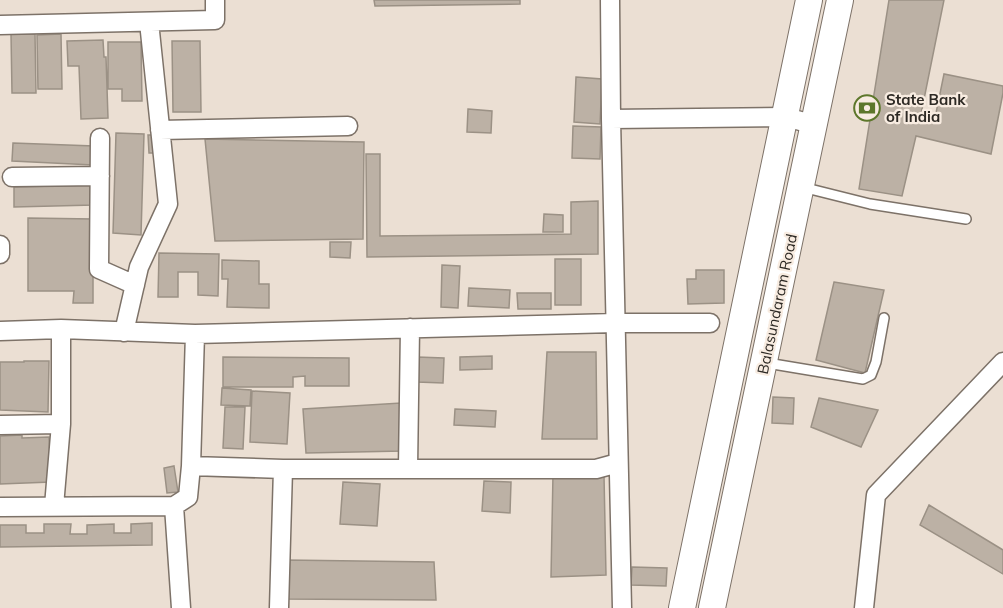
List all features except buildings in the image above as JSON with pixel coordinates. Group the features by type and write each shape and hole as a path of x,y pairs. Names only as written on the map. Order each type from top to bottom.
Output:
{"main road":[{"name":"Balasundaram Road","path":"682,608 809,0"},
{"name":"Balasundaram Road","path":"712,608 840,0"}],"street":[{"path":"0,25 215,20 215,0"},
{"path":"610,0 622,608"},
{"path":"124,332 140,267 168,204 149,22"},
{"path":"611,119 786,117 814,125"},
{"path":"160,130 348,126"},
{"path":"100,138 99,269 135,285"},
{"path":"12,177 100,176"},
{"path":"0,246 0,254"},
{"path":"0,331 60,329 195,334 615,323 710,323"},
{"path":"408,468 410,328"},
{"path":"54,506 61,424 60,329"},
{"path":"0,507 174,506 188,497 195,334"},
{"path":"864,608 876,495 1003,362"},
{"path":"0,425 61,424"},
{"path":"191,466 283,469 596,469 618,463"},
{"path":"279,608 283,469"},
{"path":"174,506 182,608"}],"lane":[{"path":"802,187 870,204 966,219"},
{"path":"764,363 863,379 871,375 876,362 884,318"}],"place":[{"name":"State Bank of India","path":"867,108"}]}
